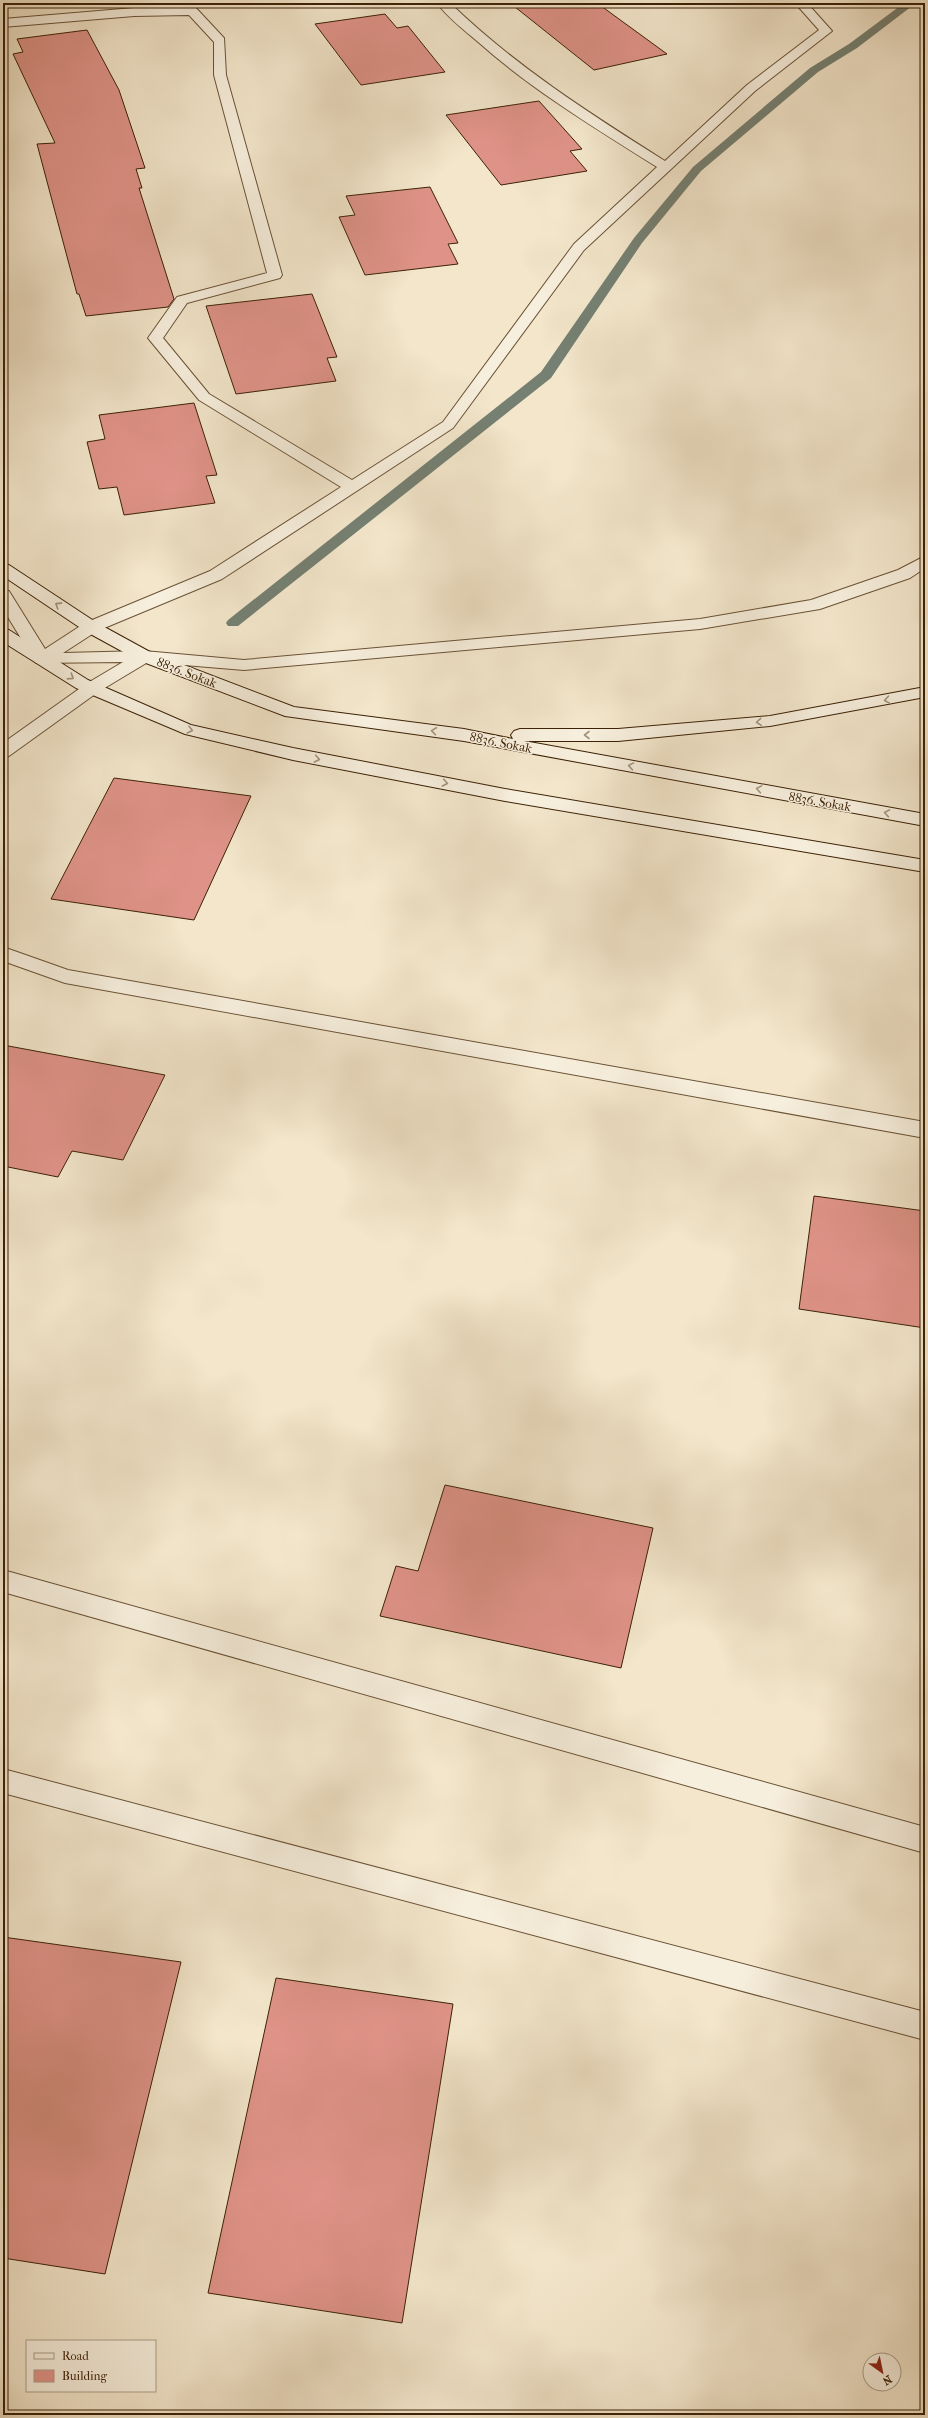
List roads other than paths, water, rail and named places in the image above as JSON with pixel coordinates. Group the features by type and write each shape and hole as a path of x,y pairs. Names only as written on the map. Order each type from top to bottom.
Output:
{"street":[{"path":"443,3 511,65 546,92 666,167"},
{"path":"42,659 91,627 216,575 448,425 579,247 751,88 826,31 802,3"},
{"path":"3,23 134,12 192,11 220,41 220,75 275,275 182,300 155,338 204,397 354,486"},
{"path":"42,659 144,656 244,665 700,624 814,605 904,574 925,561"},
{"name":"8836. Sokak","path":"3,570 91,627 144,656 291,712 464,735 925,820"},
{"path":"3,595 42,659"},
{"path":"3,634 92,688 185,729 293,754 505,795 925,866"},
{"path":"3,752 92,688 144,656"},
{"path":"464,735 618,735 770,721 925,692"},
{"path":"3,954 65,976 925,1130"},
{"path":"3,1581 925,1840"},
{"path":"3,1781 925,2026"}],"waterway":[{"path":"233,623 546,375 638,241 697,169 814,70 853,46 911,3"}]}
